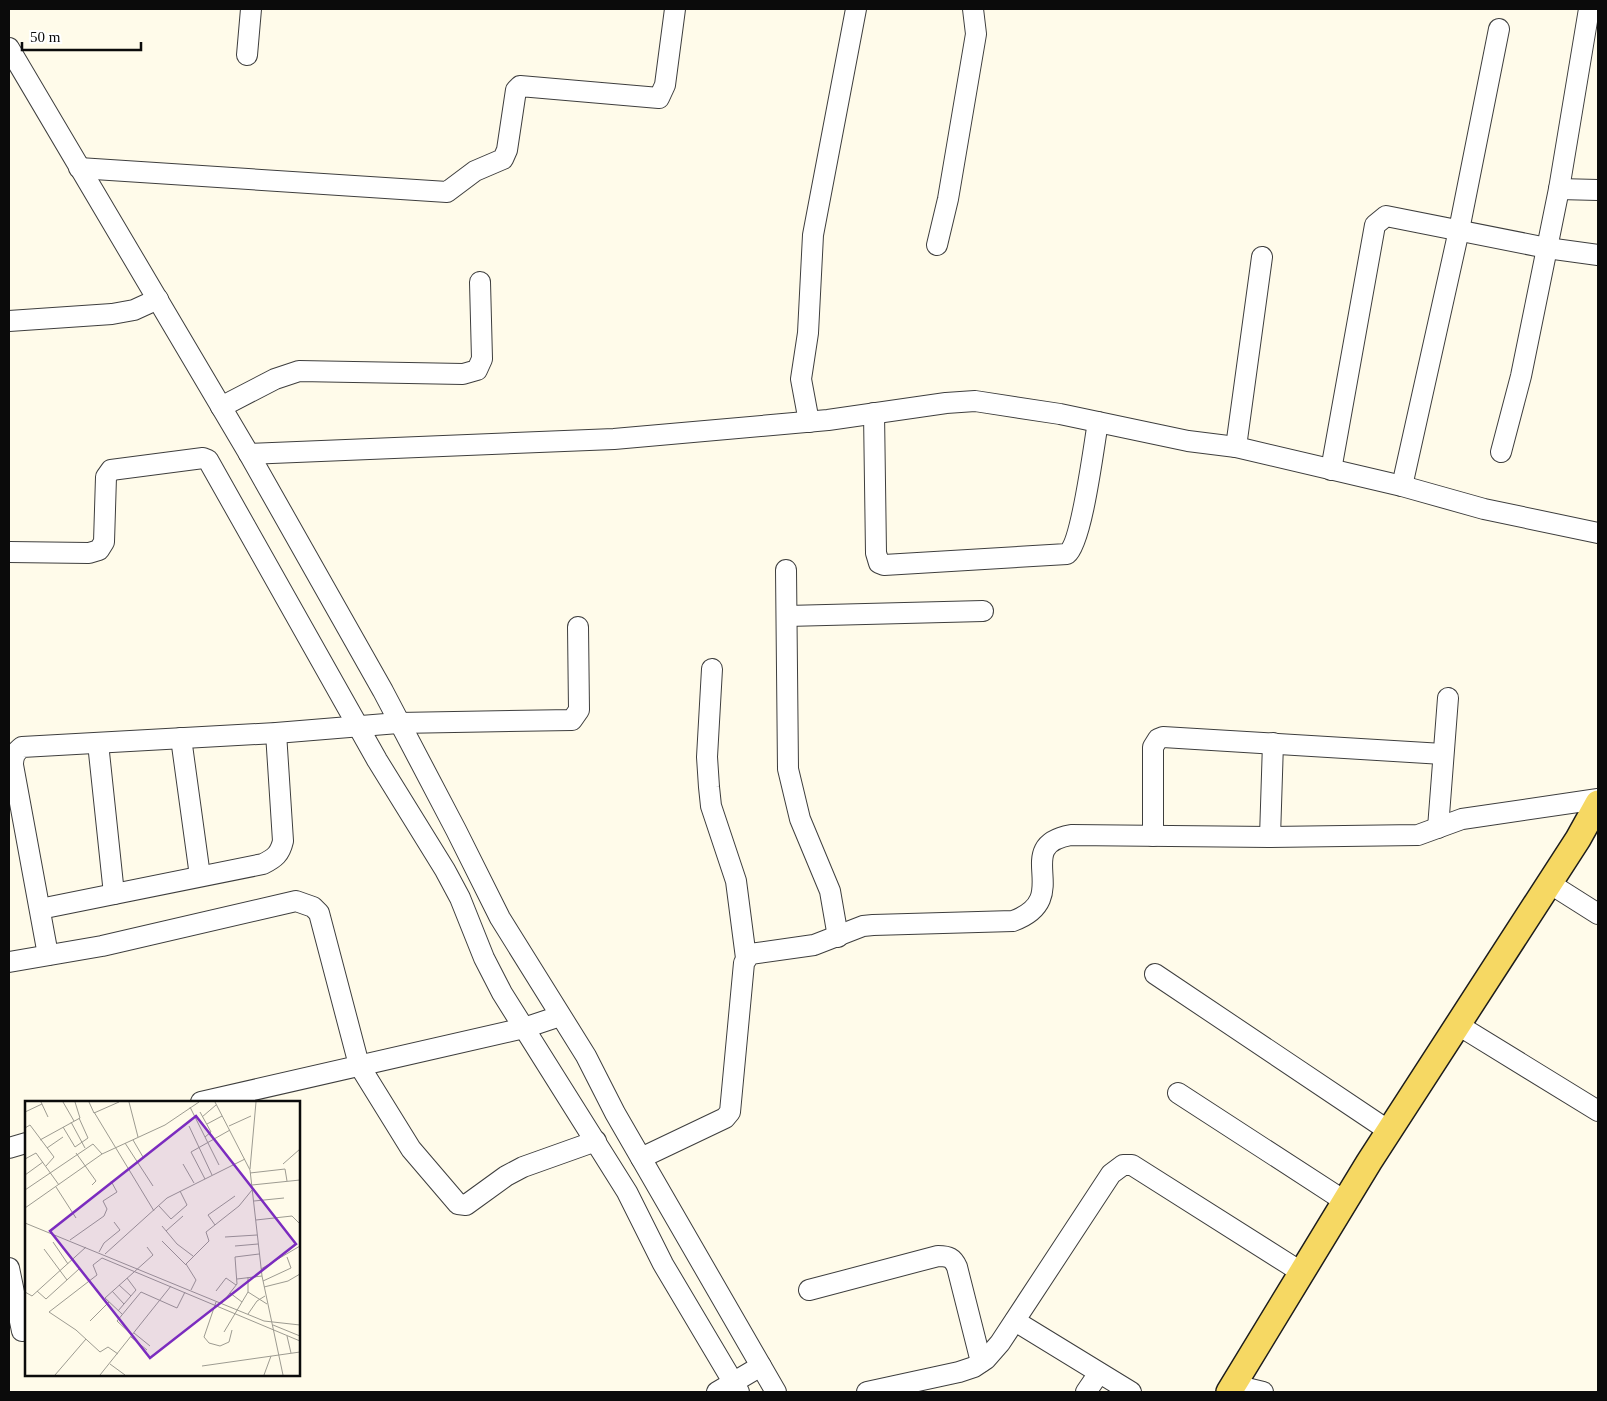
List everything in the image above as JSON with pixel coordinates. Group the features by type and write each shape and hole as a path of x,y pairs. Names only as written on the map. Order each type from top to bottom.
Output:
{"main road":[{"path":"1231,1389 1389,1131 1549,883 1598,803"}],"street":[{"path":"247,55 251,9"},
{"path":"79,168 447,192 474,171 503,159 507,150 516,90 520,86 659,98 664,86 675,9"},
{"path":"809,422 801,379 808,333 813,235 856,9"},
{"path":"937,245 948,199 976,34 973,9"},
{"path":"1501,452 1521,376 1547,248 1589,9"},
{"path":"1402,486 1459,230 1499,29"},
{"path":"9,48 79,168 146,304 221,407 383,691 377,726 377,760 445,870 460,898 484,958 541,1022 586,1056 615,1113 641,1158 740,1381"},
{"path":"1558,189 1598,190"},
{"path":"1331,470 1375,225 1386,216 1547,248 1598,255"},
{"path":"1236,447 1262,257"},
{"path":"221,407 275,379 299,371 464,374 476,370 482,359 480,282"},
{"path":"9,321 112,314 146,304"},
{"path":"249,454 614,439 809,422 946,403 975,401 1098,422 1188,441 1236,447 1402,486 1484,508 1598,533"},
{"path":"874,413 876,553 879,563 884,565 1067,554 1074,544 1082,510 1098,422"},
{"path":"9,552 89,553 99,550 104,542 106,477 111,470 206,458 260,555 377,726 456,830 500,918 541,1022 596,1141 627,1192 663,1264 740,1381 776,1392"},
{"path":"786,570 788,769 800,819 830,892 838,937"},
{"path":"787,616 983,611"},
{"path":"48,955 40,909 14,804 13,757 22,747 377,726 572,720 580,710 578,627"},
{"path":"641,1158 725,1118 730,1112 746,958 736,881 714,815 708,787 707,757 712,669"},
{"path":"1438,828 1448,698"},
{"path":"40,909 263,864 280,853 283,841 276,733"},
{"path":"1153,836 1153,747 1158,739 1163,737 1444,754"},
{"path":"181,738 200,876"},
{"path":"98,743 114,894"},
{"path":"1270,837 1273,743"},
{"path":"746,958 755,953 814,945 863,926 1013,921 1028,916 1036,910 1042,898 1042,853 1055,838 1071,835 1270,837 1418,835 1462,819 1598,799"},
{"path":"1549,883 1598,914"},
{"path":"9,962 102,946 296,901 305,902 319,913 359,1065 411,1149 461,1206 466,1205 506,1176 596,1141"},
{"path":"1155,974 1389,1131"},
{"path":"205,1101 541,1022"},
{"path":"1458,1025 1598,1111"},
{"path":"1178,1093 1346,1202"},
{"path":"867,1392 897,1389 959,1372 981,1362 1000,1343 1111,1174 1124,1165 1132,1165 1302,1272"},
{"path":"809,1290 938,1256 948,1256 954,1260 957,1267 981,1362"},
{"path":"9,1268 22,1332"},
{"path":"1015,1321 1131,1392"},
{"path":"1086,1392 1099,1373"},
{"path":"1231,1389 1263,1392"}]}
